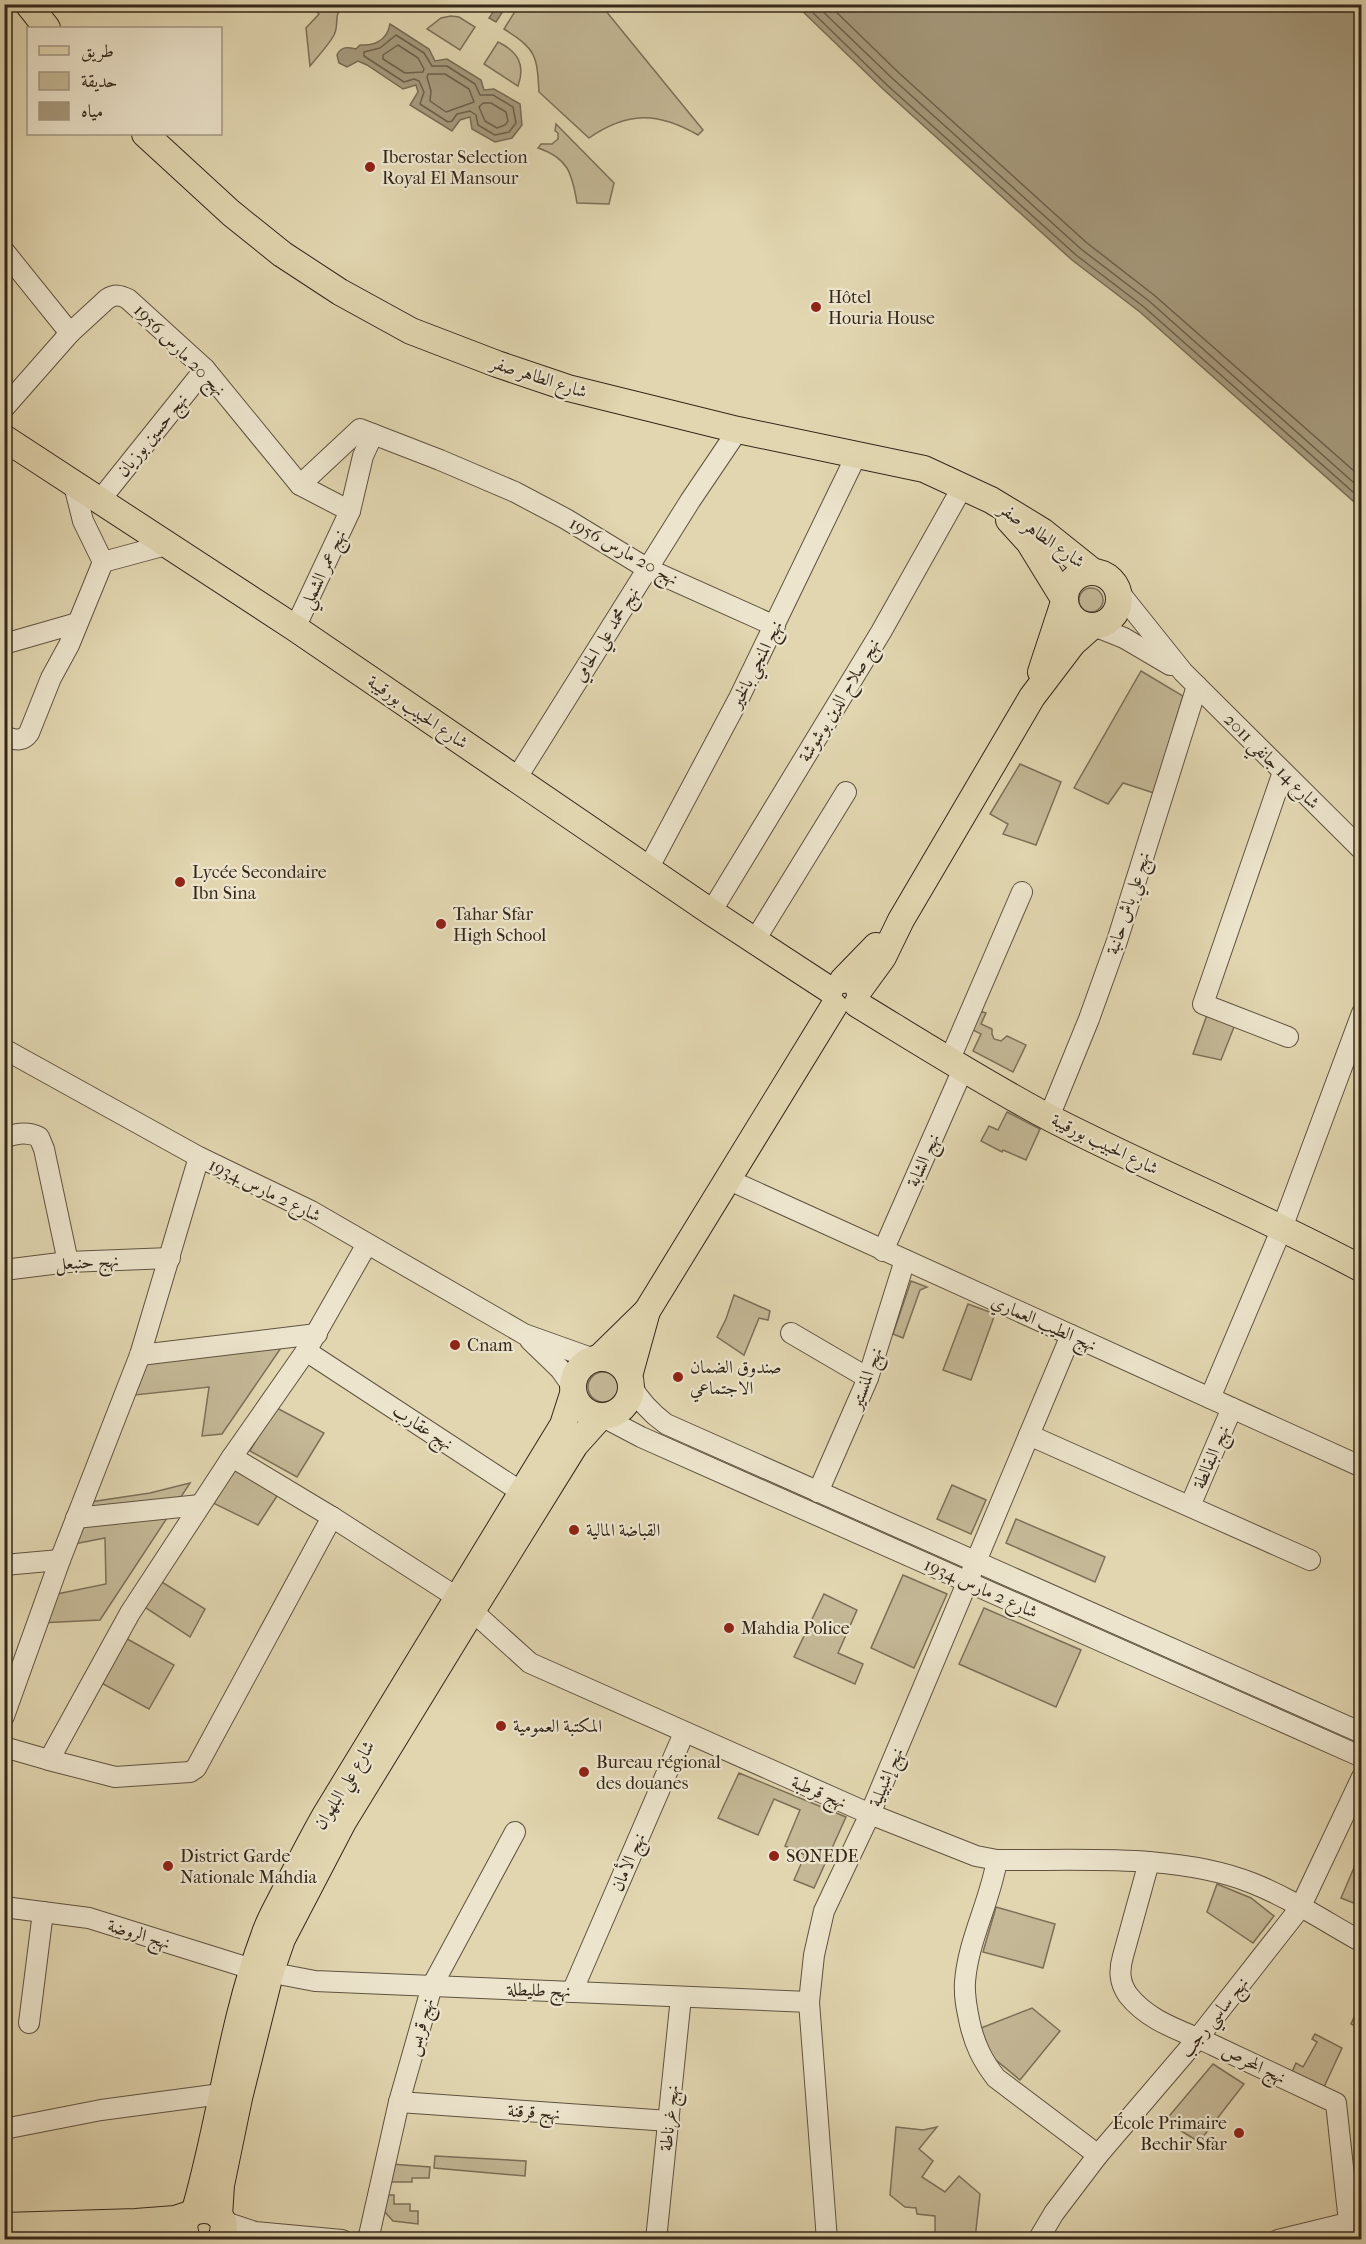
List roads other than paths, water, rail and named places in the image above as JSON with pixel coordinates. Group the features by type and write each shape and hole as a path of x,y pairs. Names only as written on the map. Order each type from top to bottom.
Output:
{"main road":[{"path":"28,4 46,27"},
{"name":"شارع الطاهر صفر","path":"146,135 231,213 282,254 340,292 411,331 568,388 738,430 924,469 991,500 1042,531 1092,571"},
{"name":"شارع الحبيب بورقيبة","path":"4,438 295,628 711,912 956,1065 1049,1117 1282,1228 1362,1269"},
{"name":"شارع الطاهر صفر","path":"991,500 1029,542 1064,600"},
{"path":"1032,697 1068,585 1085,572 1092,571 1112,580 1119,592 1118,608 1114,615 1102,625 1083,625 1070,616 1064,600"},
{"path":"647,1311 630,1381 630,1395 626,1404 620,1410 602,1416 584,1410 577,1403 573,1390 579,1369 596,1358 647,1311 727,1179 845,994 883,957 901,920 1032,697 1073,643 1093,626"},
{"path":"596,1358 617,1362 624,1368 630,1381"},
{"name":"شارع علي البلهوان","path":"205,2227 204,2181 221,2094 261,1971 282,1939 335,1818 530,1498 563,1425 573,1390"},
{"name":"شارع علي البلهوان","path":"530,1498 575,1444 602,1416"},
{"name":"شارع علي البلهوان","path":"205,2227 223,2174 261,1971"},
{"path":"4,2226 175,2219 205,2227"}],"street":[{"path":"4,251 70,333"},
{"name":"نهج 20 مارس 1956","path":"4,408 70,333 107,299 113,295 121,295 129,299 205,369 300,485 350,511"},
{"name":"نهج حسين بوزيان","path":"100,500 205,369"},
{"name":"نهج محمد علي الحامي","path":"516,779 738,430"},
{"path":"300,485 367,431"},
{"path":"350,511 367,431"},
{"name":"نهج 20 مارس 1956","path":"367,431 515,492 566,519 648,569 775,626"},
{"name":"نهج المنجي بالخير","path":"648,869 728,720 857,454"},
{"path":"4,737 19,740 29,733 51,678 69,645 102,562 83,521 73,481"},
{"name":"نهج صلاح الدين بوشوشة","path":"711,912 881,632 963,486"},
{"name":"نهج عمر الشملي","path":"295,628 350,511"},
{"path":"102,562 166,545"},
{"name":"شارع 14 جانفي 2011","path":"1119,592 1183,672 1362,850"},
{"path":"4,644 77,623"},
{"name":"شارع 14 جانفي 2011","path":"1093,626 1124,638 1183,672"},
{"name":"نهج علي باش حانبة","path":"1049,1117 1089,1019 1117,941 1197,686"},
{"path":"1283,772 1203,1004 1288,1037"},
{"path":"755,940 846,792"},
{"name":"نهج الشابة","path":"883,1251 1022,892"},
{"path":"1210,1398 1282,1228 1362,1013"},
{"name":"شارع 2 مارس 1934","path":"4,1049 199,1157 311,1211 524,1334 596,1358"},
{"path":"4,1137 23,1133 39,1137 44,1149 68,1262"},
{"path":"6,1705 140,1355 199,1157"},
{"name":"نهج الطيب العماري","path":"727,1179 1362,1467"},
{"path":"49,1760 125,1621 232,1457 317,1334 367,1244"},
{"name":"نهج حنبعل","path":"4,1270 68,1262 170,1258"},
{"name":"نهج المنستير","path":"818,1492 868,1378 904,1260"},
{"path":"140,1355 317,1334"},
{"name":"شارع 2 مارس 1934","path":"524,1334 560,1369 573,1390"},
{"path":"791,1334 868,1378"},
{"name":"نهج إشبيلية","path":"828,2240 809,2002 814,1955 824,1911 870,1814 1071,1335"},
{"name":"نهج عقارب","path":"306,1351 530,1498"},
{"name":"شارع 2 مارس 1934","path":"630,1381 638,1400 666,1424 1362,1733"},
{"name":"نهج البقالطة","path":"1190,1506 1232,1408"},
{"name":"شارع 2 مارس 1934","path":"602,1416 652,1442 1362,1757"},
{"path":"1029,1435 1310,1560"},
{"name":"نهج قرطبة","path":"232,1457 332,1517 465,1604 530,1663 870,1814 976,1856 997,1860 1149,1862 1210,1870 1252,1883 1362,1942"},
{"path":"76,1518 200,1505"},
{"path":"4,1747 115,1777 190,1772 196,1768 332,1517"},
{"path":"4,1566 60,1560"},
{"name":"نهج الأمان","path":"572,1992 684,1733"},
{"name":"نهج ساسي رجب","path":"1038,2240 1054,2213 1098,2155 1198,2038 1300,1908 1362,1777"},
{"name":"نهج قربس","path":"368,2240 399,2102 432,1986 515,1832"},
{"path":"997,1860 995,1875 971,1949 965,1982 965,2001 975,2045 984,2063 996,2078 1098,2155"},
{"name":"نهج المحرص","path":"1149,1862 1119,1969 1121,1983 1135,2002 1164,2025 1198,2038 1336,2103 1355,2221"},
{"name":"نهج الروضة","path":"4,1907 89,1918 261,1971"},
{"path":"28,2023 43,1912"},
{"name":"نهج طليطلة","path":"261,1971 315,1981 809,2002"},
{"name":"نهج غرناطة","path":"657,2240 681,1997"},
{"path":"4,2129 101,2110 221,2094"},
{"name":"نهج قرقنة","path":"399,2102 669,2121"},
{"path":"1051,2240 1054,2213"},
{"path":"1278,2240 1355,2221"},
{"path":"205,2227 342,2240"}],"water":[{"path":"498,5 507,5 496,22 489,18"},
{"path":"796,5 1361,5 1361,508 1140,312 1072,260 883,89"},
{"path":"390,24 429,49 435,61 447,59 481,80 484,90 494,89 520,104 522,125 512,138 495,142 472,129 470,117 460,120 452,131 410,105 418,92 416,85 403,89 358,61 347,67 339,63 337,55 341,50 356,49 360,45 380,41"}],"place":[{"name":"Iberostar Selection Royal El Mansour","path":"370,167"},
{"name":"Hôtel Houria House","path":"816,307"},
{"name":"Lycée Secondaire Ibn Sina","path":"180,882"},
{"name":"Tahar Sfar High School","path":"441,924"},
{"name":"Cnam","path":"455,1345"},
{"name":"صندوق الضمان الاجتماعي","path":"678,1377"},
{"name":"القباضة المالية","path":"574,1530"},
{"name":"Mahdia Police","path":"729,1628"},
{"name":"المكتبة العمومية","path":"501,1726"},
{"name":"Bureau régional des douanes","path":"584,1772"},
{"name":"SONEDE","path":"774,1856"},
{"name":"District Garde Nationale Mahdia","path":"168,1866"},
{"name":"École Primaire Bechir Sfar","path":"1239,2133"}]}
